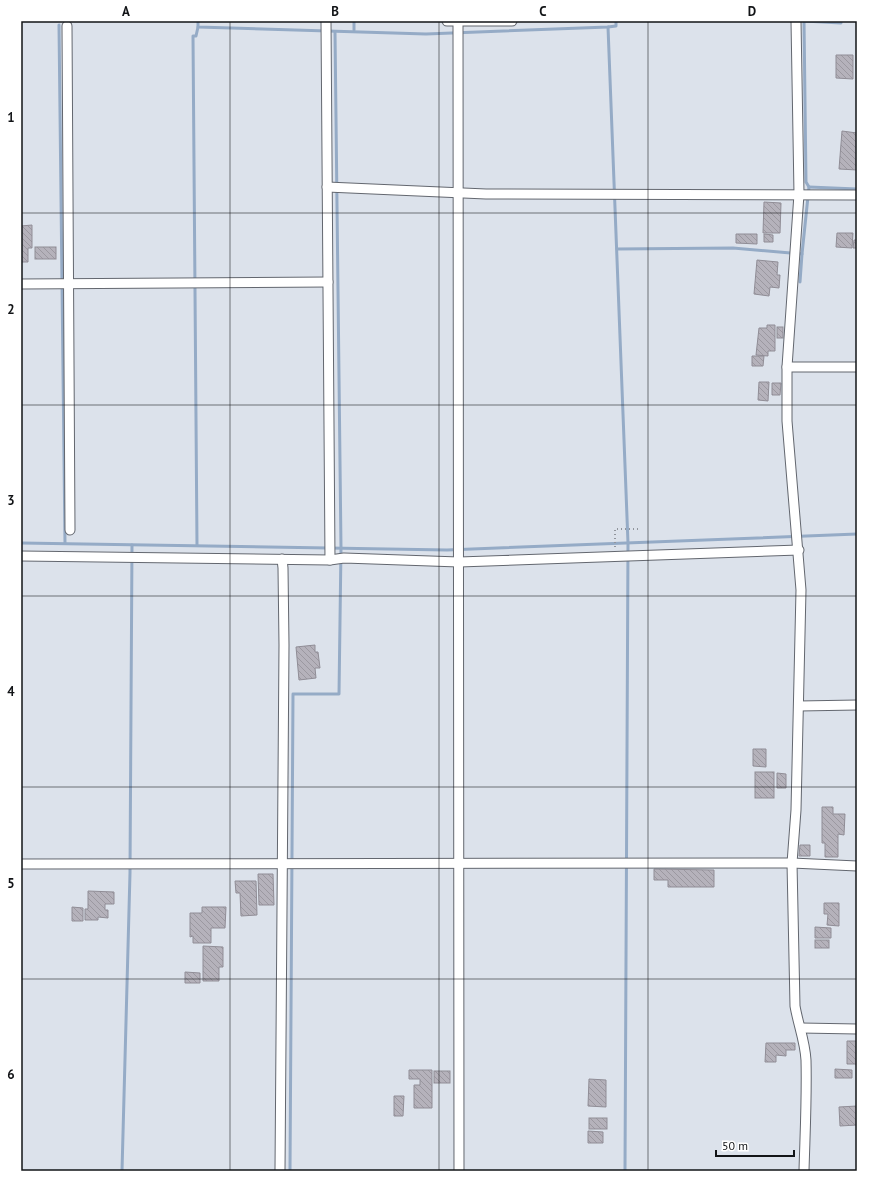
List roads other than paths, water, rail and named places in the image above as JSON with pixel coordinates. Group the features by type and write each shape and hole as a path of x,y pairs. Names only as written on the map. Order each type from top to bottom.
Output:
{"street":[{"path":"447,21 458,29 501,21 512,21"},
{"path":"796,21 805,194 794,254 787,367 787,421 798,536 801,590 796,810 792,863 795,1006 797,1018 801,1028 806,1060 804,1171"},
{"path":"67,26 64,284 70,530"},
{"path":"326,28 334,187 328,282 334,554"},
{"path":"458,29 459,1171"},
{"path":"334,187 486,194 615,193 857,195"},
{"path":"21,284 328,282"},
{"path":"787,367 857,367"},
{"path":"21,556 282,559 334,554 459,562 799,550"},
{"path":"280,1171 284,864 284,568 282,559"},
{"path":"799,706 857,705"},
{"path":"21,864 792,863 857,866"},
{"path":"801,1028 857,1029"}],"waterway":[{"path":"198,21 198,27 426,34 608,27 616,26 616,21"},
{"path":"354,21 354,30"},
{"path":"617,249 733,248 802,254 809,187 806,182 804,21 841,23 841,21"},
{"path":"59,25 65,543"},
{"path":"197,545 193,36 196,36 198,27"},
{"path":"608,27 628,543 625,1171"},
{"path":"290,1171 293,694 339,694 341,548 335,32"},
{"path":"809,187 857,189"},
{"path":"800,282 802,254"},
{"path":"21,543 447,550 857,534"},
{"path":"122,1171 130,873 132,545"}]}
